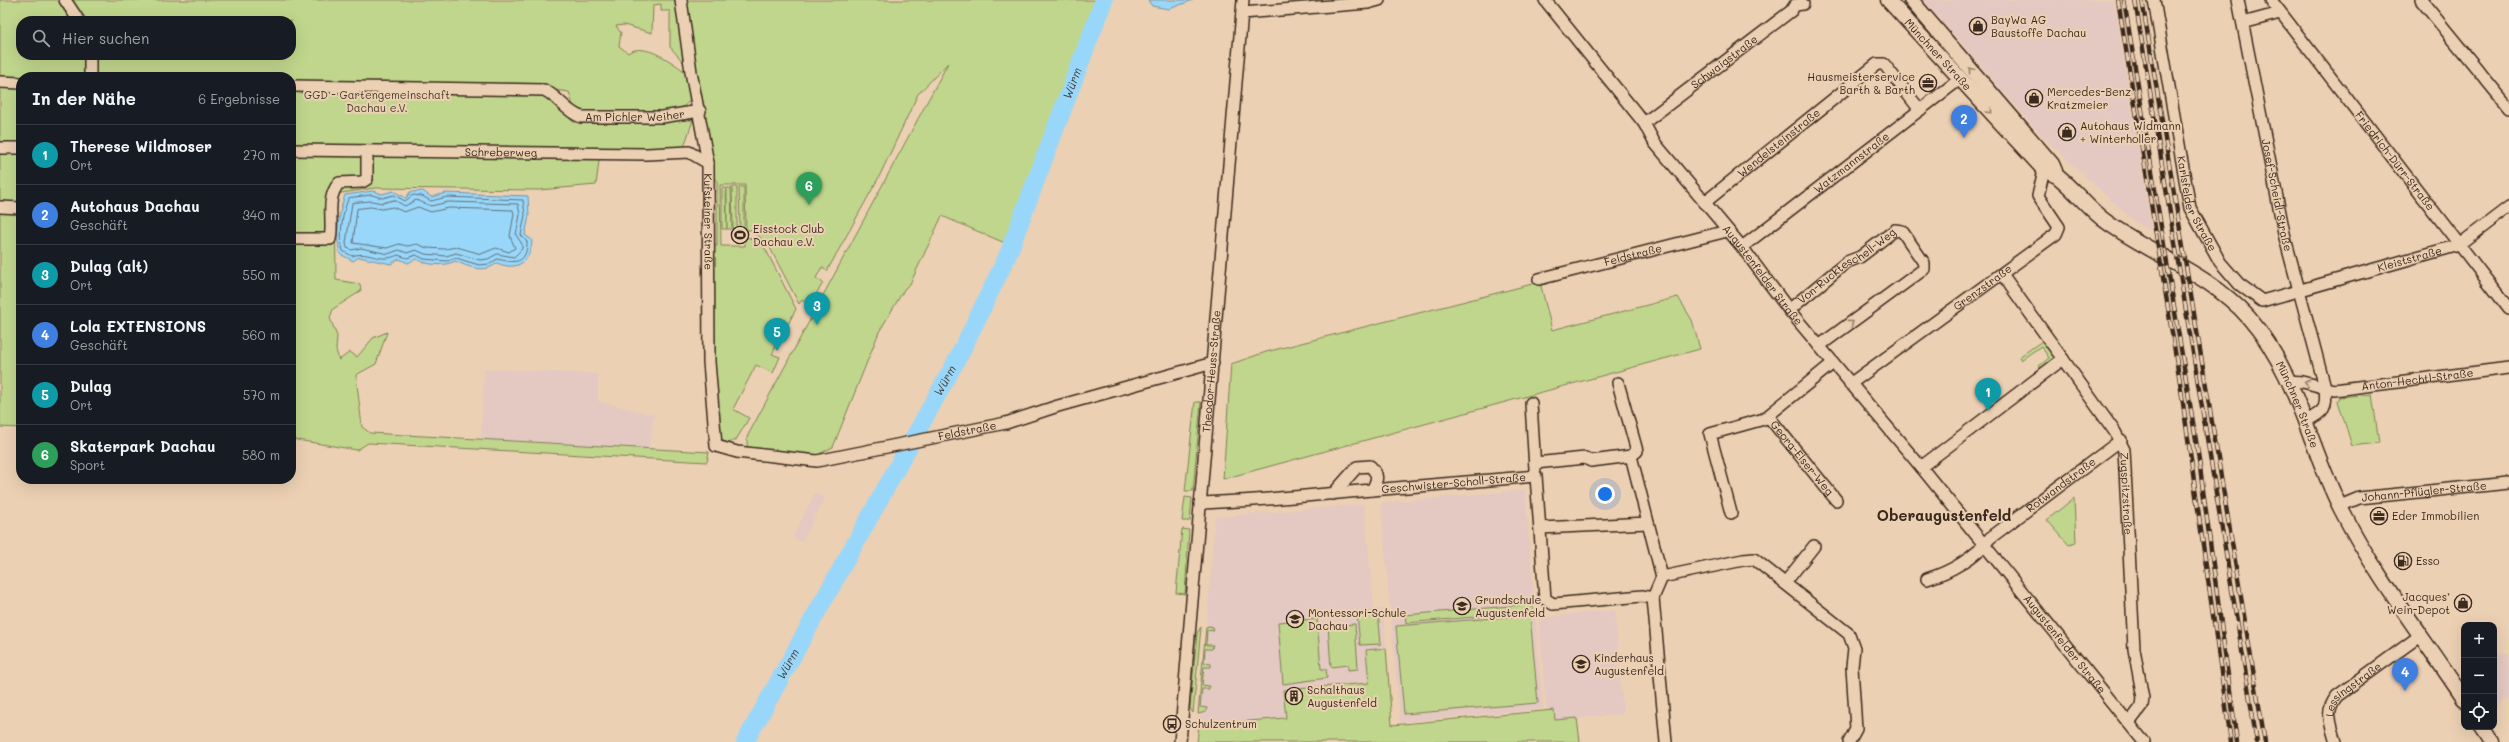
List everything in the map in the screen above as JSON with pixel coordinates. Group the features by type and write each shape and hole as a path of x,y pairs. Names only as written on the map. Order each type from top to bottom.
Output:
{"main road":[{"name":"Münchner Straße","path":"1888,0 1960,79 2050,173 2087,206 2106,222 2199,275 2223,293 2257,328 2288,381 2306,421 2340,506 2365,552 2461,695"},
{"name":"Münchner Straße","path":"1911,0 2052,164 2050,173"},
{"path":"2484,730 2492,742"}],"street":[{"path":"65,0 76,16"},
{"name":"Kufsteiner Straße","path":"681,0 691,72 700,111 708,163 709,362 716,446"},
{"name":"Theodor-Heuss-Straße","path":"1180,742 1243,0"},
{"path":"1242,13 1368,4 1379,0"},
{"name":"Augustenfelder Straße","path":"1545,0 1644,123 1654,142 1727,231 1742,247 1789,310 1921,467 2144,742"},
{"name":"Karlsfelder Straße","path":"2154,0 2190,208 2220,262 2239,284 2262,301 2299,291"},
{"name":"Josef-Scheidl-Straße","path":"2238,0 2282,223 2325,387 2326,405 2323,411 2306,421"},
{"name":"Friedrich-Dürr-Straße","path":"2270,0 2509,309"},
{"path":"2421,0 2509,108"},
{"name":"Schwaigstraße","path":"1644,123 1788,13 1795,5 1804,4"},
{"path":"2243,23 2280,13"},
{"path":"90,60 90,72"},
{"name":"Wendelsteinstraße","path":"1704,203 1877,64 1884,64 1920,110"},
{"name":"Watzmannstraße","path":"1742,247 1960,79"},
{"path":"0,82 16,83"},
{"name":"Am Pichler Weiher","path":"296,86 544,90 556,95 571,113 581,117 662,117 700,111"},
{"path":"0,148 16,148"},
{"name":"Schreberweg","path":"296,150 647,154 689,152 708,163"},
{"path":"296,239 330,239 331,197 334,188 339,183 362,182 367,179 367,151"},
{"name":"Grenzstraße","path":"1850,384 2002,274 2058,231 2056,222 2038,196 2050,173"},
{"name":"Kleiststraße","path":"2299,291 2459,245 2509,207"},
{"path":"0,208 16,208"},
{"name":"Von-Ruckteschell-Weg","path":"1789,310 1847,262 1860,257 1895,230 1902,231 1924,263 1924,269 1819,346"},
{"name":"Feldstraße","path":"1539,279 1727,231"},
{"name":"Zugspitzstraße","path":"2002,274 2121,440 2124,450 2134,650 2143,698 2142,706 2137,715 2129,723"},
{"path":"1921,467 2063,359"},
{"name":"Feldstraße","path":"716,446 737,452 817,461 906,445 1006,423 1058,406 1213,363"},
{"path":"1731,513 1710,434 1764,419 1833,363"},
{"name":"Anton-Hechtl-Straße","path":"2325,387 2334,390 2509,368"},
{"path":"2288,381 2325,387"},
{"path":"1535,463 1585,458 1591,461 1632,456 1636,451 1618,382"},
{"name":"Geschwister-Scholl-Straße","path":"1531,403 1545,599 1553,604 1642,596 1653,598"},
{"name":"Georg-Elser-Weg","path":"1768,416 1836,500"},
{"name":"Rotwandstraße","path":"1984,546 1990,538 2121,440"},
{"path":"1632,456 1662,578 1653,598 1666,742"},
{"name":"Geschwister-Scholl-Straße","path":"1333,494 1350,472 1363,465 1370,466 1377,475 1377,480 1372,490"},
{"name":"Geschwister-Scholl-Straße","path":"1200,503 1333,494 1536,476"},
{"name":"Johann-Pflügler-Straße","path":"2340,506 2359,498 2509,482"},
{"path":"1540,528 1648,523"},
{"path":"1785,583 1814,546"},
{"path":"1927,579 1947,573 1984,546"},
{"path":"1662,578 1743,560 1754,559 1850,634 1854,648 1852,667 1856,729 1849,742"},
{"name":"Lessingstraße","path":"2336,742 2329,712 2332,702 2337,696 2421,635"}],"shaded area":[{"path":"1924,0 2114,0 2136,135 2134,137 2138,146 2151,231 2132,219 2044,138"},
{"path":"484,369 598,374 598,401 654,415 649,449 481,439"},
{"name":"Grundschule Augustenfeld","path":"1525,490 1543,709 1400,722 1381,503"},
{"path":"815,493 825,498 802,542 793,537"},
{"name":"Montessori-Schule Dachau","path":"1364,504 1374,610 1383,609 1386,648 1366,650 1369,683 1283,690 1286,718 1199,725 1215,517"},
{"name":"Kinderhaus Augustenfeld","path":"1615,610 1623,714 1555,720 1554,710 1546,711 1539,618"},
{"path":"2497,654 2509,654 2509,697 2497,706"}],"green space":[{"name":"GGD - Gartengemeinschaft Dachau e.V.","path":"0,0 676,0 686,65 670,47 670,11 661,11 661,4 653,5 652,33 624,25 616,26 621,33 619,46 628,53 635,50 650,51 667,59 688,74 691,98 687,104 677,109 655,113 624,114 593,112 581,110 573,106 569,92 540,88 573,122 693,120 683,150 600,153 596,185 539,190 375,188 335,194 336,280 360,284 361,291 333,309 330,318 337,336 336,350 339,360 350,352 357,357 373,338 387,332 376,364 356,375 362,427 370,433 709,452 707,462 368,443 357,450 296,440 296,72 16,72 16,428 0,427"},
{"path":"685,0 1097,0 1005,243 942,216 910,284 905,288 879,332 833,447 815,456 750,448 747,445 747,437 948,63 918,94 879,177 827,271 822,267 816,278 823,283 809,305 802,300 799,304 768,244 751,230 746,230 745,185 720,185 721,246 745,246 745,237 748,237 765,248 796,309 772,354 780,357 773,373 756,365 733,409 749,418 736,440 728,443 719,439 713,343 713,253 714,246 717,246 717,180 712,180 705,110 695,68"},
{"path":"732,187 737,187 737,229 733,229"},
{"path":"739,187 744,187 744,228 740,228"},
{"path":"722,188 726,188 727,229 722,229"},
{"path":"727,188 731,188 732,229 727,229"},
{"path":"1540,282 1552,330 1678,297 1692,320 1700,349 1223,479 1231,364 1266,352"},
{"path":"2042,341 2055,358 2054,361 2042,370 2039,366 2049,358 2041,346 2021,360 2019,357"},
{"path":"2372,394 2379,443 2352,446 2338,401 2340,397"},
{"path":"1195,402 1201,402 1193,491 1185,491"},
{"path":"1185,497 1192,498 1190,521 1182,521"},
{"path":"2074,498 2076,543 2069,545 2047,520"},
{"path":"1182,529 1189,530 1185,594 1176,593"},
{"path":"1533,604 1533,612 1406,623 1405,615"},
{"path":"1378,612 1381,644 1360,645 1357,614"},
{"path":"1530,615 1538,703 1404,714 1396,626"},
{"path":"1317,619 1321,669 1326,669 1327,678 1283,684 1278,622"},
{"path":"1355,624 1358,669 1348,670 1348,665 1331,667 1328,626"},
{"path":"1201,627 1193,713 1190,708 1197,633"},
{"path":"1206,627 1213,627 1214,631 1207,630 1206,645 1213,645 1212,649 1205,649 1204,663 1211,664 1211,667 1204,667 1202,685 1209,686 1209,689 1202,689 1200,707 1207,708 1206,712 1198,714"},
{"path":"1386,648 1392,725 1554,710 1555,720 1577,718 1580,742 1197,742 1199,725 1286,718 1283,690 1369,683 1366,650"}],"water":[{"path":"1148,0 1193,0 1169,9 1152,6"},
{"path":"373,191 382,194 393,191 406,198 410,192 423,191 431,197 446,193 528,196 529,216 525,235 532,240 529,254 522,263 517,265 511,266 497,263 482,269 471,267 455,261 441,265 425,263 416,259 408,263 399,259 391,264 359,257 353,261 340,254 338,239 339,217 345,195"}],"waterway":[{"name":"Würm","path":"745,742 959,356 1007,257 1104,0"}],"railway":[{"path":"2118,0 2180,382 2231,742"},
{"path":"2124,0 2198,453 2237,742"},
{"path":"2135,0 2257,742"},
{"path":"2142,0 2265,742"}],"place":[{"name":"BayWa AG Baustoffe Dachau","path":"1978,26"},
{"name":"Hausmeisterservice Barth & Barth","path":"1928,83"},
{"name":"Mercedes-Benz Kratzmeier","path":"2034,98"},
{"name":"Autohaus Widmann + Winterholler","path":"2067,132"},
{"name":"Autohaus Dachau","path":"1964,138"},
{"name":"Skaterpark Dachau","path":"809,205"},
{"name":"Eisstock Club Dachau e.V.","path":"740,235"},
{"name":"Dulag (alt)","path":"817,325"},
{"name":"Dulag","path":"777,351"},
{"name":"Therese Wildmoser","path":"1988,411"},
{"name":"Eder Immobilien","path":"2379,516"},
{"name":"Esso","path":"2403,561"},
{"name":"Jacques’ Wein-Depot","path":"2463,603"},
{"name":"Grundschule Augustenfeld","path":"1462,606"},
{"name":"Montessori-Schule Dachau","path":"1295,619"},
{"name":"Kinderhaus Augustenfeld","path":"1581,664"},
{"name":"Lola EXTENSIONS","path":"2405,691"},
{"name":"Schalthaus Augustenfeld","path":"1294,696"},
{"name":"Schulzentrum","path":"1172,724"}],"district":[{"name":"Oberaugustenfeld","path":"1944,516"}]}
